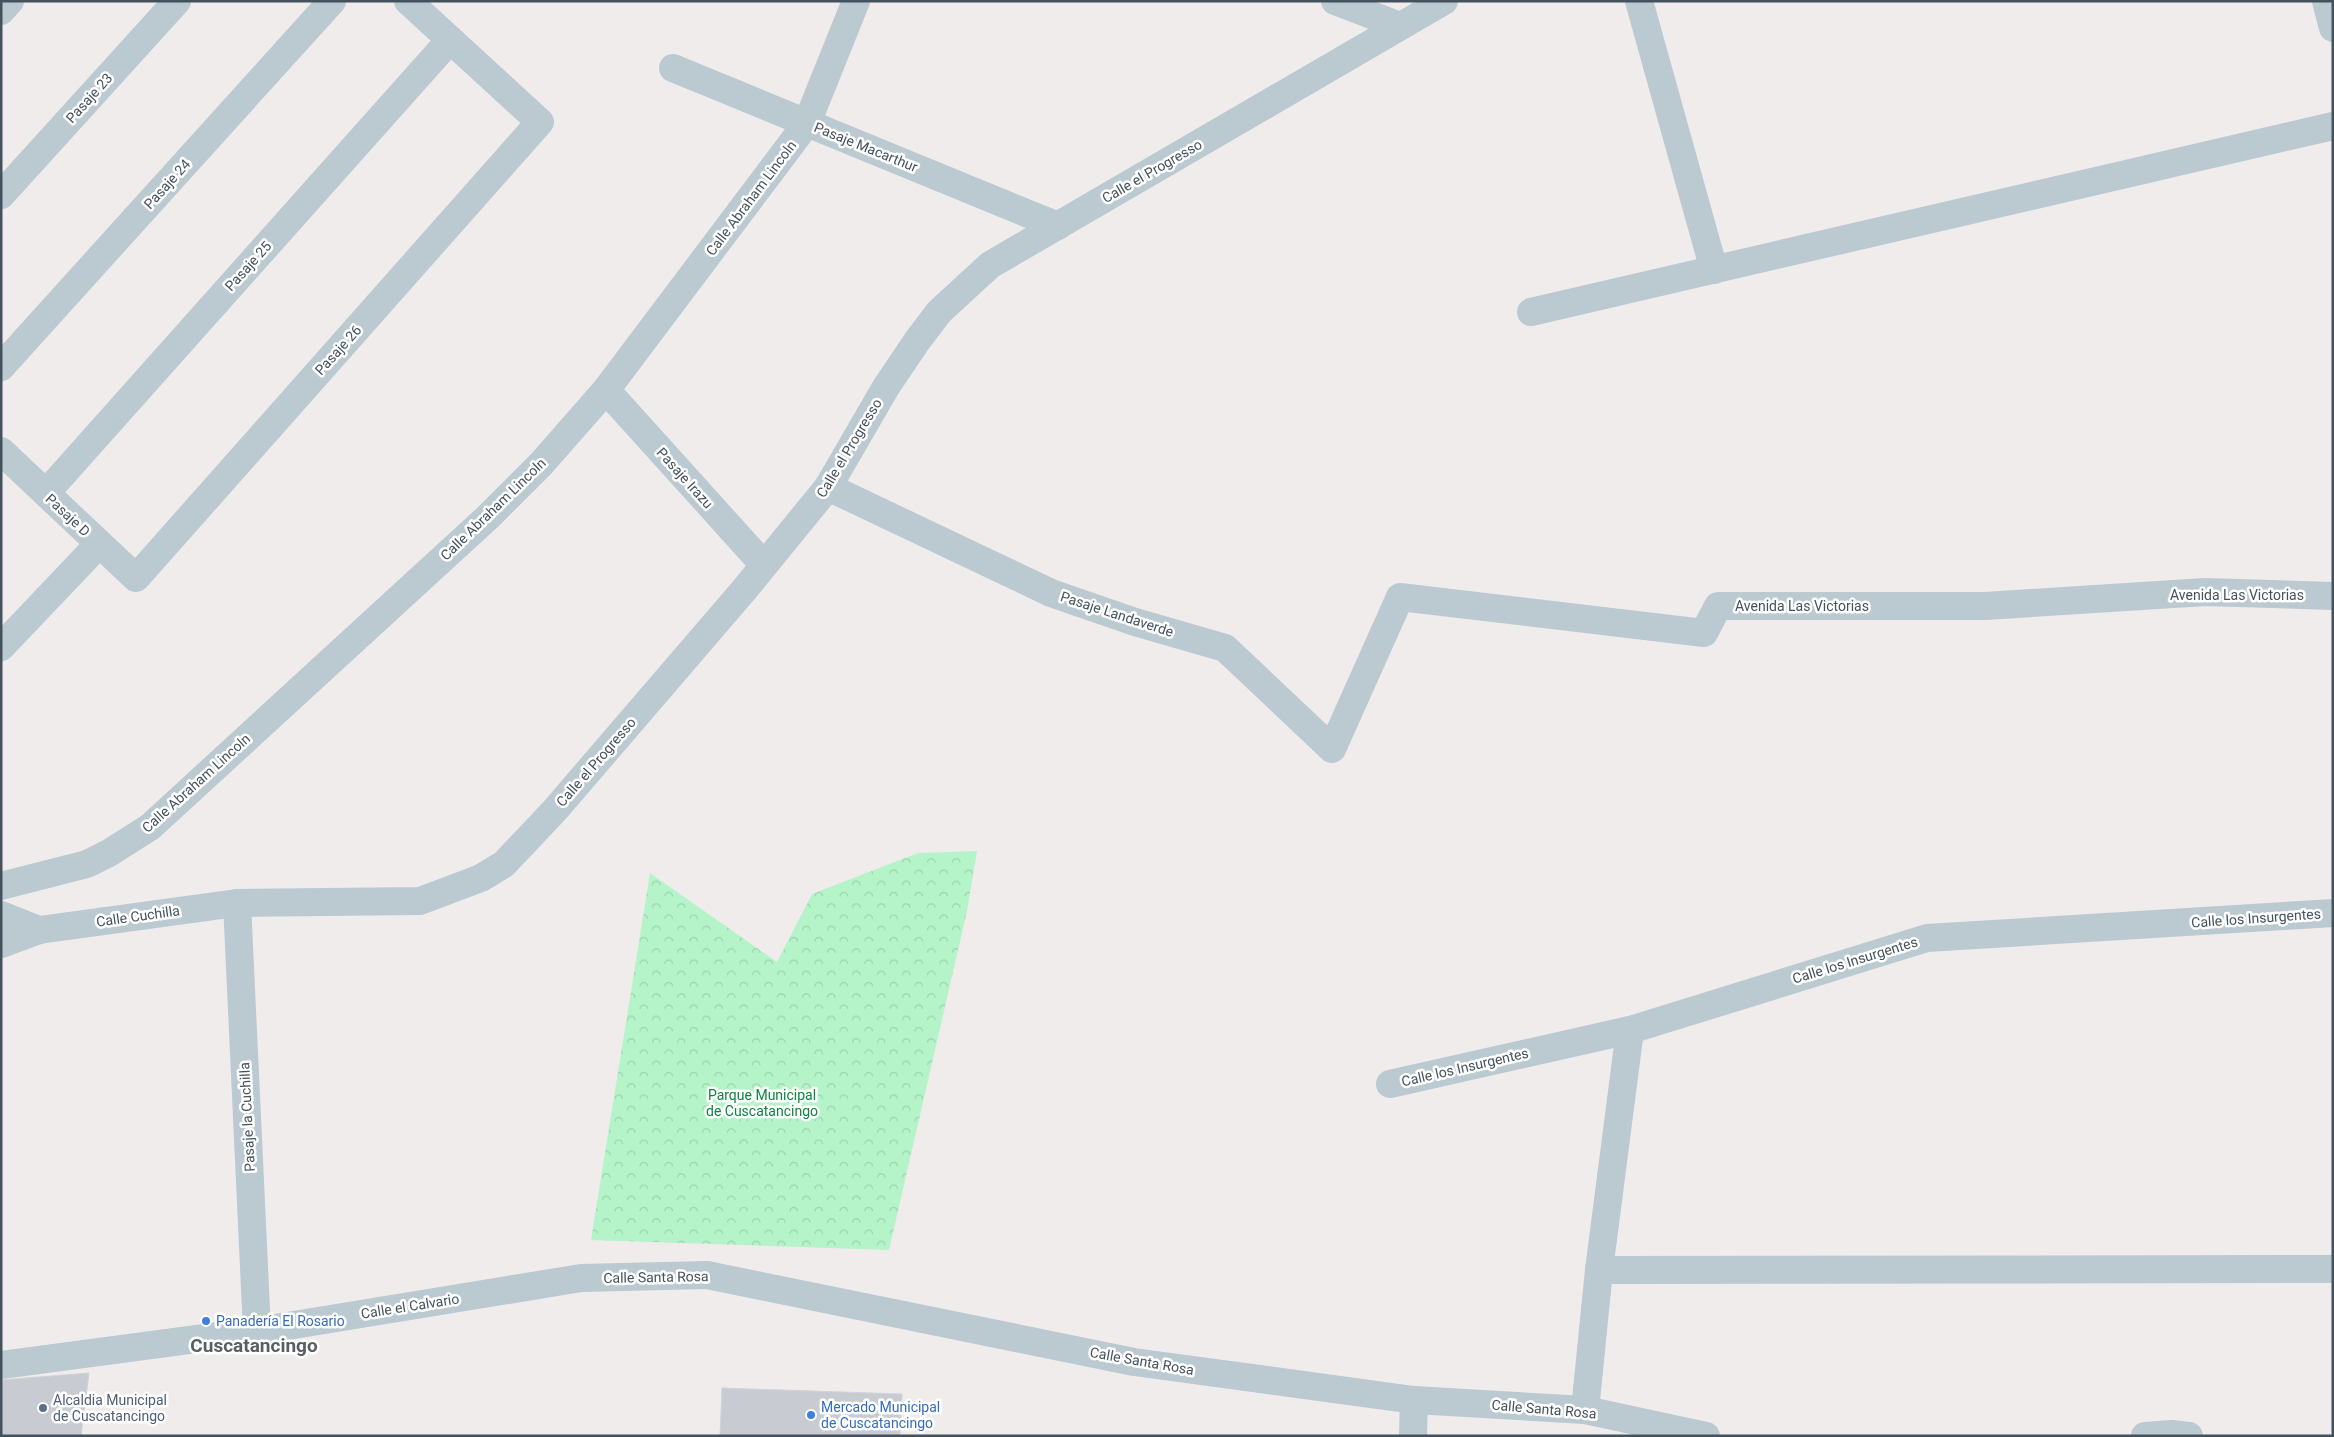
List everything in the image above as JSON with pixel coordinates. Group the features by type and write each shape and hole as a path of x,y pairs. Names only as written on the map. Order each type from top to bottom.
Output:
{"street":[{"path":"1,10 10,1"},
{"name":"Pasaje 23","path":"1,195 177,1"},
{"name":"Pasaje 24","path":"1,367 332,1"},
{"path":"408,1 450,40"},
{"name":"Calle Abraham Lincoln","path":"1,886 87,864 109,853 150,826 488,518 541,464 606,390 807,123 856,1"},
{"path":"1335,1 1400,26"},
{"name":"Calle el Progresso","path":"237,903 420,902 481,878 504,864 548,817 764,565 828,487 886,387 939,312 990,265 1444,1"},
{"path":"1639,1 1714,270"},
{"path":"2326,1 2333,28"},
{"name":"Pasaje 26","path":"136,578 540,122 450,40"},
{"name":"Pasaje 25","path":"46,493 450,40"},
{"name":"Pasaje Macarthur","path":"673,68 1058,226"},
{"path":"1530,312 2333,126"},
{"name":"Pasaje Irazu","path":"606,390 764,565"},
{"name":"Pasaje D","path":"1,451 136,578"},
{"name":"Pasaje Landaverde","path":"828,487 1051,593 1136,622 1225,648 1332,749 1355,697"},
{"path":"1,647 99,544"},
{"name":"Avenida Las Victorias","path":"1355,697 1400,597 1704,633 1718,606 1977,606 2205,592 2333,596"},
{"name":"Calle Cuchilla","path":"1,944 39,930 237,903"},
{"name":"Pasaje la Cuchilla","path":"237,903 257,1331"},
{"name":"Calle los Insurgentes","path":"1390,1084 1630,1030 1927,938 2333,913"},
{"name":"Calle Cuchilla","path":"1,915 39,930"},
{"path":"1585,1410 1599,1270 1630,1030"},
{"path":"1599,1270 2333,1269"},
{"name":"Calle Santa Rosa","path":"581,1278 707,1275 1134,1362 1414,1400 1585,1410 1706,1436"},
{"name":"Calle el Calvario","path":"1,1365 257,1331 581,1278"},
{"path":"1413,1436 1414,1400"},
{"path":"2145,1436 2172,1434 2189,1436"}],"green space":[{"name":"Parque Municipal de Cuscatancingo","path":"977,851 967,911 889,1250 591,1240 650,873 777,962 812,894 918,853"}],"building":[{"name":"Alcaldia Municipal de Cuscatancingo","path":"89,1373 81,1436 1,1436 1,1380"},
{"name":"Mercado Municipal de Cuscatancingo","path":"722,1388 902,1394 900,1436 720,1436"}],"place":[{"name":"Panadería El Rosario","path":"206,1321"},
{"name":"Alcaldia Municipal de Cuscatancingo","path":"43,1408"},
{"name":"Mercado Municipal de Cuscatancingo","path":"811,1415"}],"district":[{"name":"Cuscatancingo","path":"254,1345"}]}
